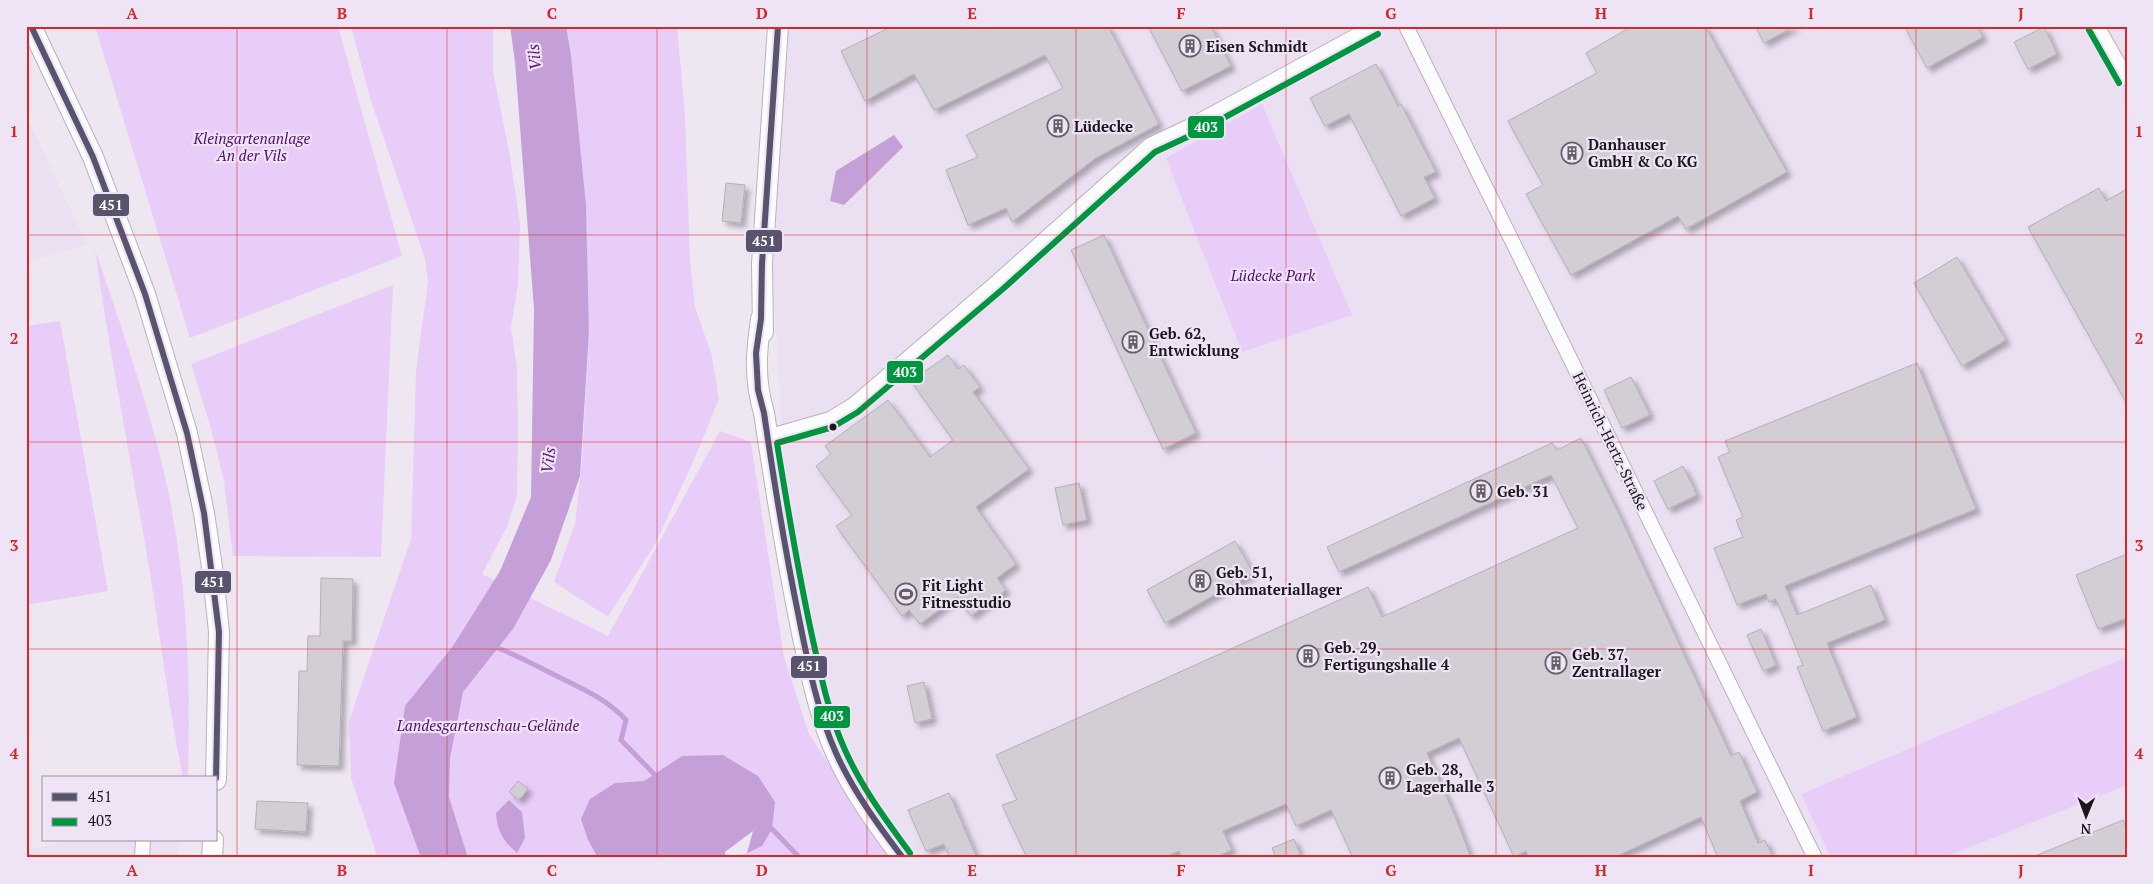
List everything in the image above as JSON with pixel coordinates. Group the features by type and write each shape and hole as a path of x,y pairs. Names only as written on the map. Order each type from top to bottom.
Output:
{"street":[{"path":"31,26 93,156 145,294 187,433 204,513 214,574 219,632 216,776"},
{"path":"778,26 762,264 761,319 756,353 758,390 764,413 791,579 822,716 836,754 868,812 904,858"},
{"path":"767,437 830,418 853,405 998,281 1150,146 1374,26"},
{"name":"Heinrich-Hertz-Straße","path":"1406,26 1815,858"},
{"path":"2097,26 2127,78"},
{"path":"142,858 143,842"}],"shaded area":[{"path":"789,26 2127,26 2127,858 910,858 872,809 819,672 784,471 772,256"},
{"path":"26,115 87,245 26,262"},
{"path":"63,842 180,842 178,858 26,858 26,850"}],"green space":[{"name":"Kleingartenanlage An der Vils","path":"95,26 338,26 402,256 190,338"},
{"name":"Landesgartenschau-Gelände","path":"351,26 493,26 493,72 509,151 520,223 518,285 511,328 517,367 517,496 507,527 482,574 608,636 720,431 751,442 784,657 809,734 863,816 895,858 378,858 351,778 349,721 411,539 416,371 428,282 425,259 370,98"},
{"path":"566,26 677,26 685,115 690,260 695,307 712,356 719,399 694,460 655,544 608,617 554,582 575,524 582,461 589,331 586,205 571,55"},
{"name":"Lüdecke Park","path":"1262,104 1352,315 1242,352 1166,158"},
{"path":"95,250 149,416 172,510 186,624 189,701 188,776 183,776 177,748 149,568"},
{"path":"393,285 381,557 233,556 224,481 211,429 191,364"},
{"path":"60,321 108,591 26,605 26,326"},
{"path":"2127,657 2127,785 1942,858 1831,858 1801,794"}],"water":[{"name":"Vils","path":"510,26 566,26 571,55 586,205 589,331 580,476 551,560 513,629 463,692 450,758 449,797 468,858 421,858 394,783 405,706 453,646 500,571 531,497 534,309 515,62"},
{"path":"894,135 903,147 844,205 830,201 836,171"},
{"path":"723,755 758,776 775,802 772,829 762,846 737,858 598,858 588,840 581,819 590,799 615,783 644,781 682,756"},
{"path":"509,800 522,812 525,838 517,853 502,835 496,813"}],"pier":[{"path":"753,831 747,853 737,858 726,858 725,852"}],"building":[{"name":"Lüdecke","path":"893,26 1108,26 1159,124 1096,158 1012,222 1006,208 968,225 946,170 978,157 966,135 1063,88 1045,55 934,110 914,74 865,101 841,51"},
{"name":"Eisen Schmidt","path":"1148,26 1211,26 1231,66 1182,91"},
{"path":"1632,26 1705,26 1787,172 1686,229 1678,216 1571,275 1526,194 1543,185 1508,121 1597,73 1586,53"},
{"path":"1755,26 1795,26 1764,43"},
{"path":"1904,26 1977,26 1983,37 1927,68"},
{"path":"2044,27 2057,54 2028,69 2014,42"},
{"path":"1376,64 1398,106 1401,104 1436,172 1424,177 1435,198 1401,216 1349,114 1325,126 1310,98"},
{"path":"726,183 745,185 741,223 722,221"},
{"path":"2099,188 2106,201 2127,189 2127,404 2028,227"},
{"name":"Geb. 62, Entwicklung","path":"1104,235 1196,433 1163,449 1071,250"},
{"path":"1957,257 2006,340 1962,366 1914,283"},
{"path":"948,355 958,369 964,365 980,387 973,392 1029,469 976,507 1016,564 997,578 1006,590 971,616 957,597 920,624 909,610 902,616 836,526 852,515 816,466 831,454 825,446 888,400 930,457 953,440 911,381"},
{"path":"1917,363 1976,509 1785,586 1797,615 1871,585 1885,620 1827,643 1857,717 1823,731 1797,667 1803,665 1776,599 1769,602 1766,594 1737,605 1714,548 1743,537 1736,520 1743,517 1718,457 1730,452 1725,441"},
{"path":"1631,377 1650,415 1622,428 1604,390"},
{"path":"1581,438 1619,514 1731,756 1739,752 1757,792 1740,801 1758,843 1765,840 1773,858 1718,858 1701,817 1613,858 1529,858 1526,851 1514,857 1459,738 1427,753 1471,858 1353,858 1331,810 1296,826 1286,804 1223,831 1232,850 1214,858 1182,858 1179,851 1163,858 1027,858 1002,805 1017,800 996,755 1368,587 1382,617 1578,528 1551,475 1339,572 1327,547 1552,443 1557,450"},
{"path":"1683,466 1697,495 1668,509 1654,481"},
{"path":"1079,483 1087,520 1063,525 1055,488"},
{"name":"Geb. 51, Rohmateriallager","path":"1235,541 1253,573 1165,623 1147,590"},
{"path":"2127,554 2127,618 2098,629 2076,575"},
{"path":"321,578 353,579 352,641 343,641 339,766 297,765 299,671 307,671 308,636 320,636"},
{"path":"1761,629 1776,665 1763,671 1747,635"},
{"path":"924,682 932,719 915,723 907,686"},
{"path":"518,781 528,789 519,800 509,792"},
{"path":"949,793 977,858 950,858 944,844 926,851 908,810"},
{"path":"257,801 308,803 306,832 255,829"},
{"path":"2123,820 2127,830 2127,858 2030,858"},
{"path":"1294,839 1300,854 1292,858 1276,858 1272,848"}],"waterway":[{"path":"492,646 517,656 586,691 617,711 626,720 621,740 654,774"},
{"path":"772,829 800,858"}],"transit line":[{"name":"451","path":"31,26 93,157 145,294 187,433 204,513 219,632 216,776"},
{"name":"451","path":"778,26 762,264 761,319 756,353 758,390 764,413 794,592 823,720 850,781 875,820 903,858"},
{"name":"403","path":"2089,30 2119,83"},
{"name":"403","path":"910,853 859,777 845,750 831,712 803,595 777,443 833,427 858,412 1004,288 1155,152 1196,133 1378,34"}],"place":[{"name":"Eisen Schmidt","path":"1190,46"},
{"name":"Lüdecke","path":"1058,126"},
{"name":"Danhauser GmbH & Co KG","path":"1572,153"},
{"name":"Geb. 62, Entwicklung","path":"1133,342"},
{"name":"Geb. 31","path":"1481,491"},
{"name":"Geb. 51, Rohmateriallager","path":"1200,581"},
{"name":"Fit Light Fitnesstudio","path":"906,594"},
{"name":"Geb. 29, Fertigungshalle 4","path":"1308,656"},
{"name":"Geb. 37, Zentrallager","path":"1556,663"},
{"name":"Geb. 28, Lagerhalle 3","path":"1390,778"}]}
